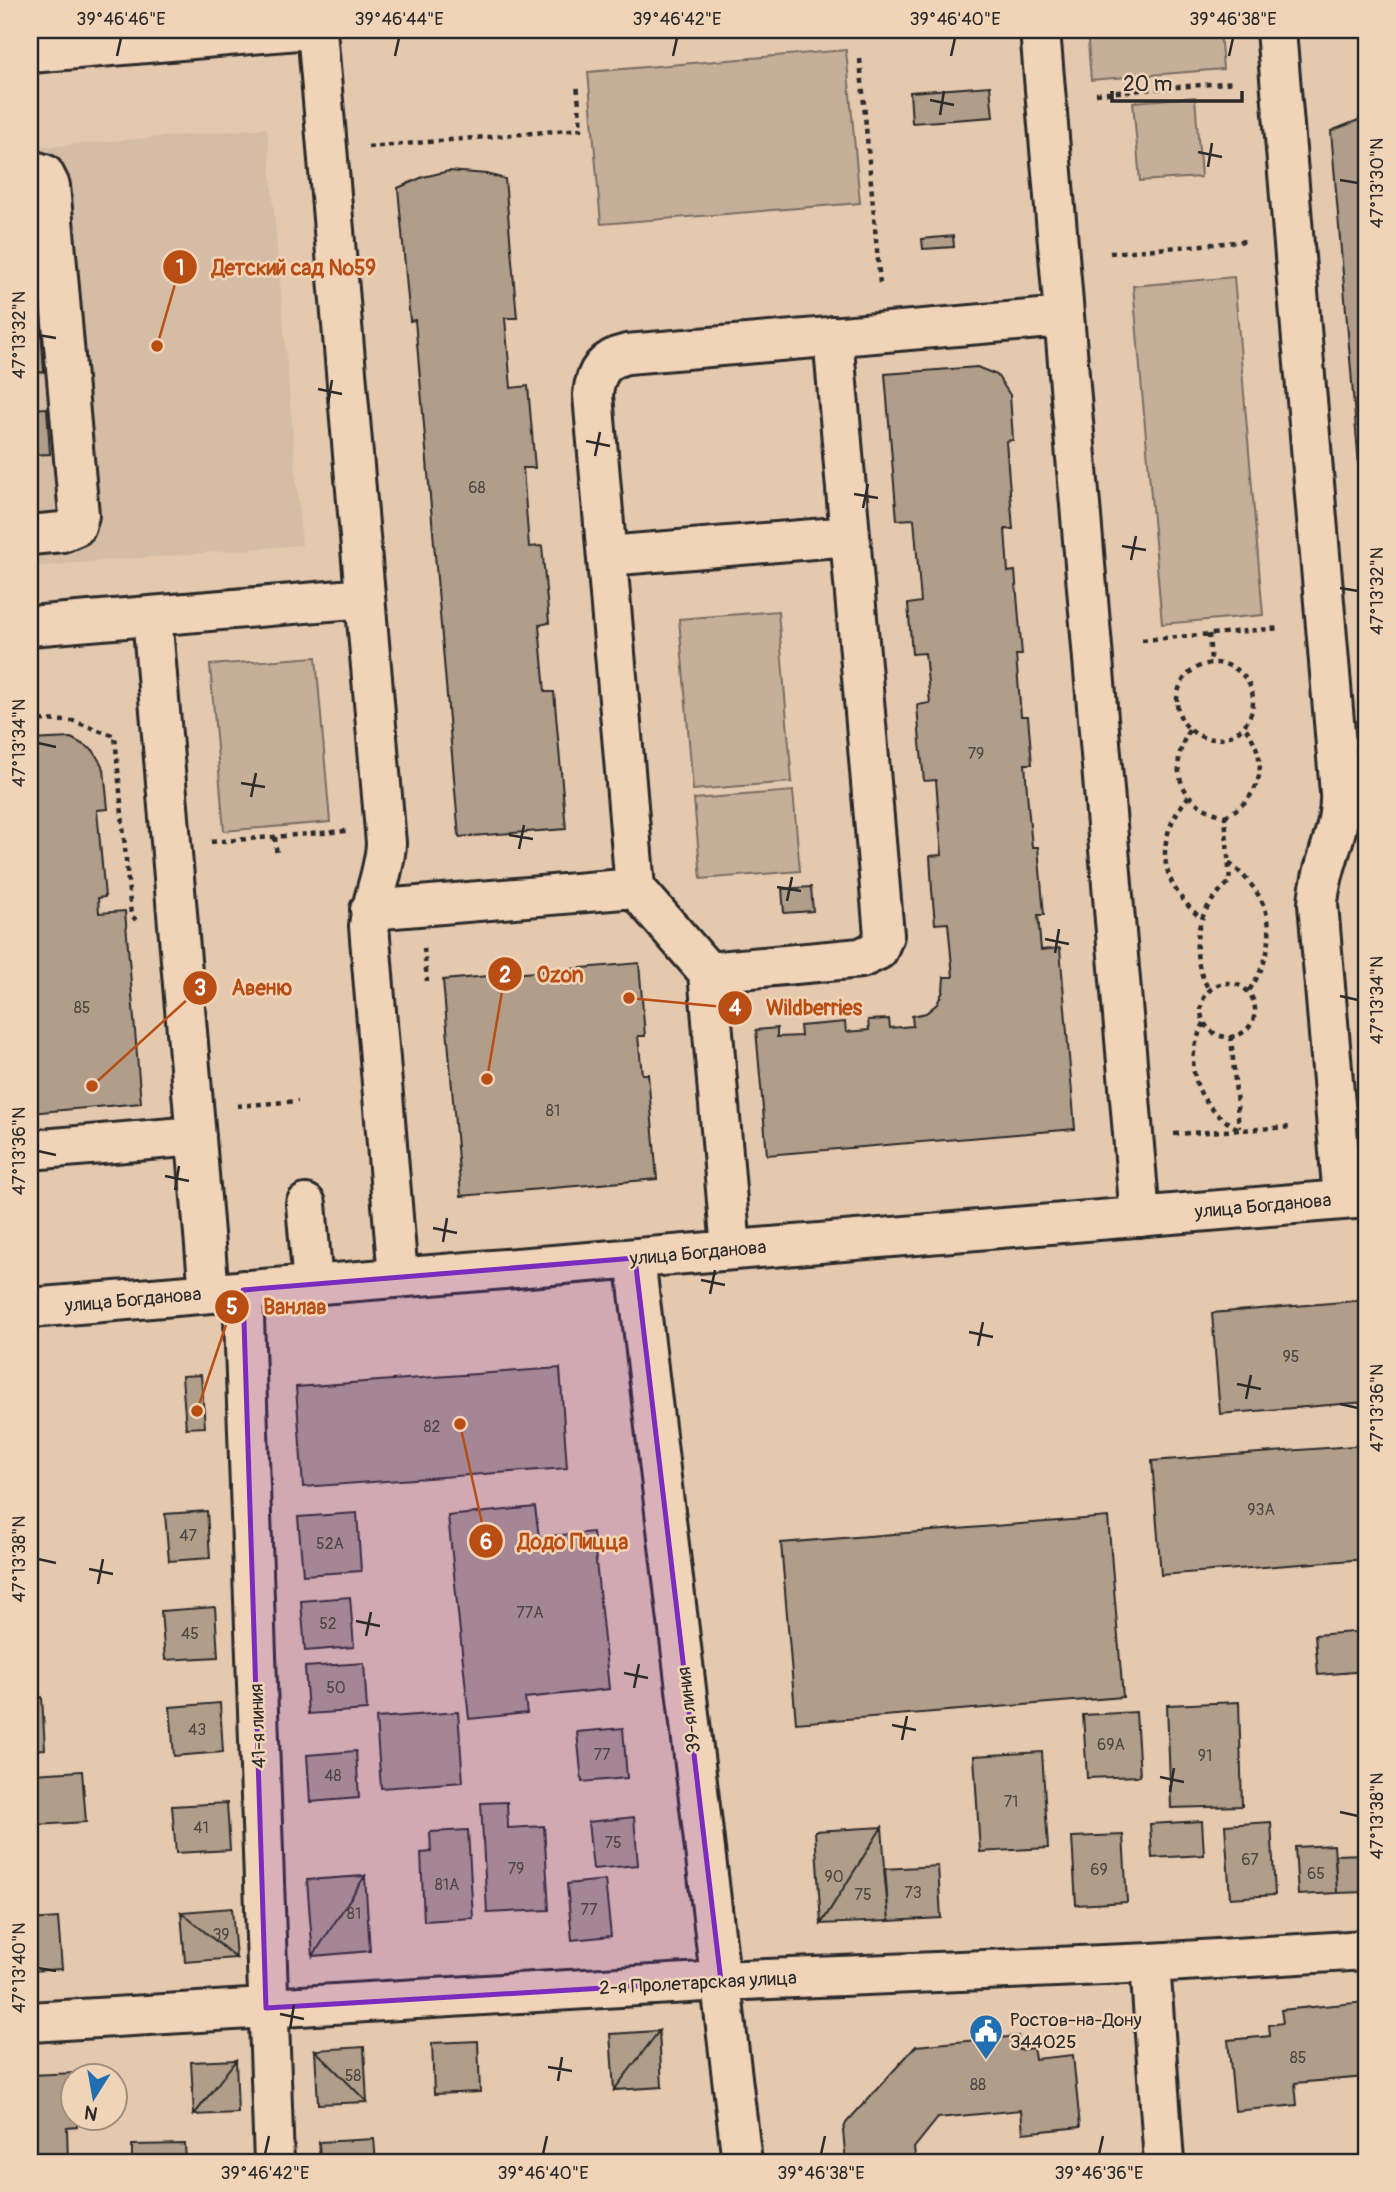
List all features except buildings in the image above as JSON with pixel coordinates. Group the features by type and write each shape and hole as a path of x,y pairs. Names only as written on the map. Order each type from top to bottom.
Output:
{"street":[{"path":"30,53 298,30"},
{"path":"317,30 385,827 386,860 370,910 369,926 398,1277"},
{"path":"1040,30 1140,1217"},
{"path":"1276,30 1353,821 1318,887 1318,904 1354,1199"},
{"path":"30,170 44,174 51,186 79,515 75,526 62,532 30,535"},
{"path":"731,1250 708,972 635,888 593,396 594,380 601,367 613,357 627,354 1064,317"},
{"path":"708,972 861,958 878,950 884,935 833,336"},
{"path":"607,556 850,536"},
{"path":"30,626 365,598"},
{"name":"41-я линия","path":"152,616 196,1136 226,1292 274,2162"},
{"path":"370,910 635,888"},
{"path":"30,1150 196,1136"},
{"name":"улица Богданова","path":"30,1308 1354,1199"},
{"path":"306,1204 313,1285"},
{"name":"39-я линия","path":"635,1258 742,2162"},
{"name":"2-я Пролетарская улица","path":"30,2022 721,1981 1150,1964 1366,1950"},
{"path":"1150,1964 1164,2162"}],"path":[{"path":"860,59 880,284"},
{"path":"1096,94 1235,82"},
{"path":"368,147 581,130 577,83"},
{"path":"1110,253 1248,241"},
{"path":"1142,640 1281,628"},
{"path":"1209,634 1212,663"},
{"path":"1212,663 1227,664 1240,672 1249,683 1253,698 1251,713 1244,726 1232,735 1217,739 1202,737 1189,730 1180,718 1177,704 1178,688 1185,676 1197,666 1212,663"},
{"path":"30,720 73,720 115,736 131,915 138,922"},
{"path":"1189,730 1178,757 1178,773 1189,796 1209,812 1225,816 1243,805 1255,791 1262,773 1258,747 1244,726"},
{"path":"1189,796 1168,827 1166,864 1178,895 1201,918"},
{"path":"1209,990 1199,971 1196,955 1201,918 1213,898 1230,882 1225,816"},
{"path":"171,845 385,827"},
{"path":"275,837 276,856"},
{"path":"1229,863 1246,876 1268,915 1270,937 1267,957 1260,975 1248,992"},
{"path":"424,947 428,981"},
{"path":"1232,982 1248,992 1255,1008 1254,1020 1247,1030 1231,1036 1213,1032 1204,1023 1200,1012 1202,1000 1209,990 1232,982"},
{"path":"1204,1023 1192,1054 1192,1071 1198,1090 1207,1106 1222,1120 1239,1129"},
{"path":"1231,1036 1239,1129"},
{"path":"237,1106 298,1101"},
{"path":"1174,1134 1291,1127"}],"highlighted area":[{"path":"635,1258 721,1981 266,2008 243,1290"}],"shaded area":[{"path":"1087,30 1220,30 1223,69 1091,80"},
{"path":"846,50 860,203 601,224 588,72"},
{"path":"1195,97 1201,177 1140,181 1133,102"},
{"path":"267,128 302,545 30,567 30,148"},
{"path":"1234,277 1263,615 1162,624 1133,286"},
{"path":"778,611 792,782 693,790 679,619"},
{"path":"316,657 330,822 224,831 210,665"},
{"path":"793,791 800,871 701,879 694,799"}],"place":[{"name":"Детский сад №59","path":"157,346"},
{"name":"Wildberries","path":"629,998"},
{"name":"Ozon","path":"487,1079"},
{"name":"Авеню","path":"92,1086"},
{"name":"Ванлав","path":"197,1411"},
{"name":"Додо Пицца","path":"460,1424"},
{"name":"Ростов-на-Дону 344025","path":"986,2061"}]}
